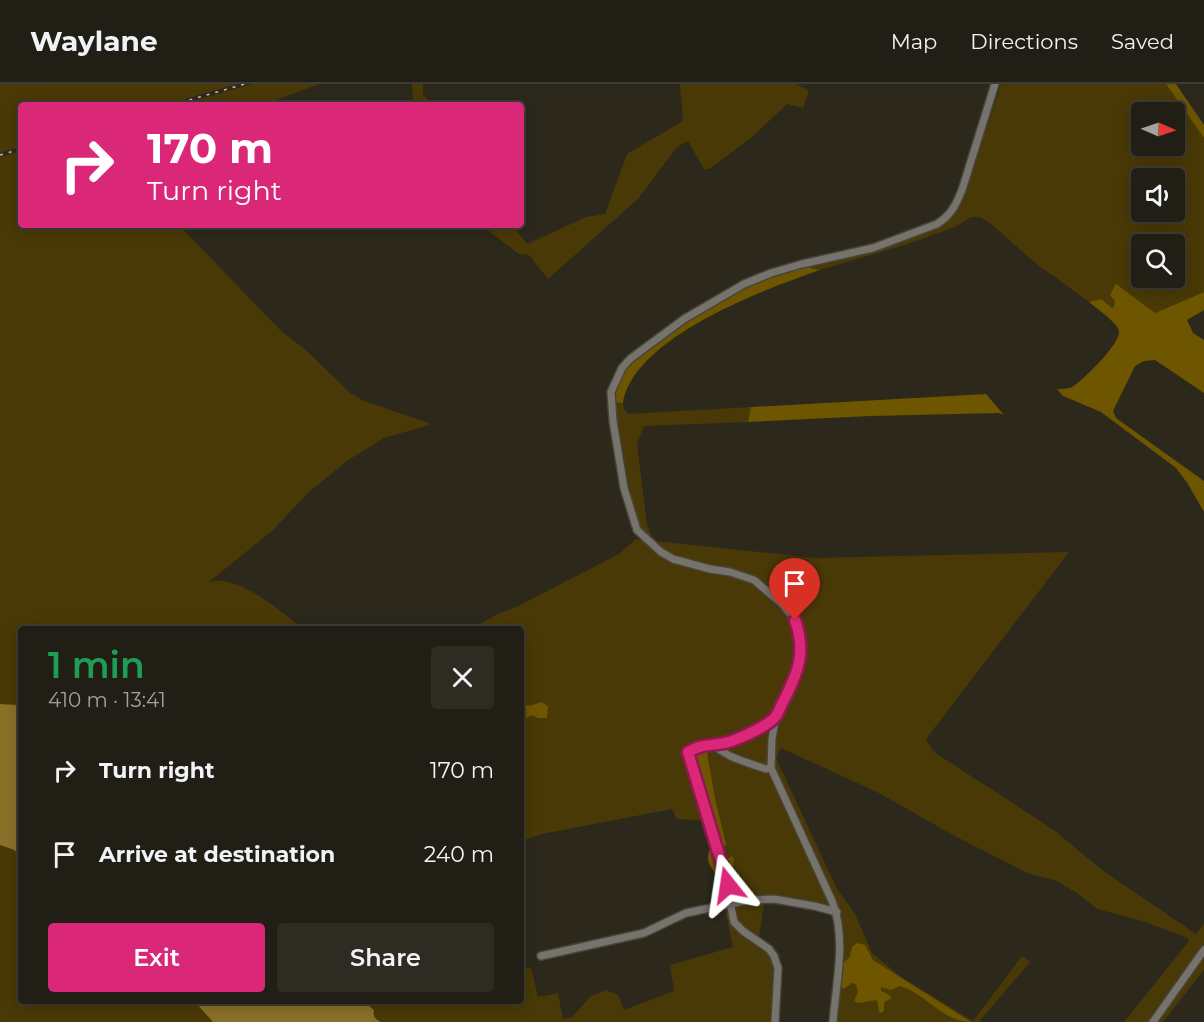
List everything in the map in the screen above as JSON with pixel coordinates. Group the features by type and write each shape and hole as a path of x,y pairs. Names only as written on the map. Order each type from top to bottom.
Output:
{"street":[{"path":"833,1022 840,939 837,912 771,768 770,755 776,717 801,661 799,633 795,620 782,604 754,580 673,559 661,552 638,530 624,488 613,421 611,392 622,368 630,359 684,319 744,284 792,267 873,248 945,219 957,204 995,84"},
{"path":"717,746 751,732 776,717"},
{"path":"771,768 766,769 729,755 710,744 699,746 688,752 722,862 732,918 736,926 764,944 777,962 775,1022"},
{"path":"541,956 644,933 686,913 756,899 774,899 837,912"},
{"path":"1153,1022 1204,950"}],"shaded area":[{"path":"0,84 237,84 175,102 18,102 18,148 0,153"},
{"path":"252,84 319,84 271,102 189,102"},
{"path":"412,84 423,84 423,94 429,102 413,102"},
{"path":"680,84 796,84 809,91 803,108 787,104 751,138 709,169 704,169 688,141 677,147 638,199 548,279 529,255 519,254 485,228 514,228 527,244 586,217 605,214 627,154 683,121"},
{"path":"1001,84 1166,84 1179,102 1131,102 1131,156 1185,156 1185,111 1204,138 1204,292 1155,313 1116,285 1115,307 1112,308 1101,300 1089,302 1034,262 980,217 971,217 957,226 908,244 820,270 809,266 947,220 959,205"},
{"path":"1166,84 1176,84 1204,125 1204,138 1185,111 1185,102 1179,102"},
{"path":"18,152 18,228 182,228 281,331 306,350 350,393 364,401 429,423 429,425 384,438 347,461 309,492 273,530 209,582 221,581 243,587 265,600 299,626 18,626 18,705 0,704 0,157"},
{"path":"809,266 820,270 736,303 675,337 650,357 632,379 623,403 614,402 619,380 631,361 685,320 745,286"},
{"path":"1116,284 1155,313 1204,292 1204,310 1187,320 1193,333 1204,340 1204,393 1155,360 1144,361 1135,366 1113,411 1116,418 1204,481 1204,512 1176,468 1101,412 1063,396 1057,389 1067,389 1080,381 1102,360 1114,344 1118,336 1118,328 1089,302 1101,299 1112,308 1114,307 1115,301 1110,295"},
{"path":"986,394 1004,415 999,413 871,416 748,422 751,407"},
{"path":"614,402 623,403 628,414 751,407 748,422 644,426 637,444 647,525 654,541 816,558 1069,552 926,739 934,752 1054,830 1102,870 1196,934 1204,924 1204,948 1150,1022 1124,1022 1189,941 1188,938 1142,921 1097,909 1077,893 1055,880 1029,874 951,834 879,793 781,748 776,758 837,889 855,914 872,953 901,977 973,1021 1022,956 1030,962 979,1022 836,1022 843,928 839,916 785,904 764,904 758,943 772,957 775,969 772,1022 381,1022 375,1018 374,1010 365,1004 524,1004 524,970 531,967 538,997 558,993 563,1019 572,1017 591,996 606,990 618,995 624,1010 674,991 670,965 733,947 706,821 677,819 672,809 542,834 524,840 524,626 477,626 619,554 636,539 647,541 660,553 673,560 730,573 753,581 781,605 793,621 798,633 799,661 790,686 776,711 769,756 773,756 776,723 801,663 803,647 798,625 784,604 765,587 739,573 701,566 672,556 655,546 640,531 625,489"},
{"path":"541,702 548,706 547,718 532,715 524,719 524,704 530,706"},
{"path":"0,704 18,705 18,853 0,845"},
{"path":"706,747 726,844 722,848 718,846 713,836 708,806 693,760 698,748"},
{"path":"0,845 18,853 18,1004 197,1004 213,1022 0,1022"},
{"path":"710,849 714,849 719,857 723,883 720,883 709,863"},
{"path":"723,856 728,858 732,856 734,860 732,874 738,885 734,895 731,893"},
{"path":"857,943 865,945 873,960 971,1022 952,1017 900,986 891,990 881,987 881,991 892,998 884,1002 882,1013 879,1012 877,1000 858,1003 854,1001 858,992 856,984 852,983 843,989 840,986 842,964 850,957 852,947"},
{"path":"1204,955 1204,970 1163,1022 1156,1022"},
{"path":"197,1004 366,1004 374,1010 375,1018 381,1022 213,1022"}],"railway":[{"path":"182,102 245,84"},
{"path":"0,155 18,150"}],"route":[{"path":"728,885 688,752 699,746 710,744 717,746 733,740 776,717 801,661 799,633 795,620"}]}
